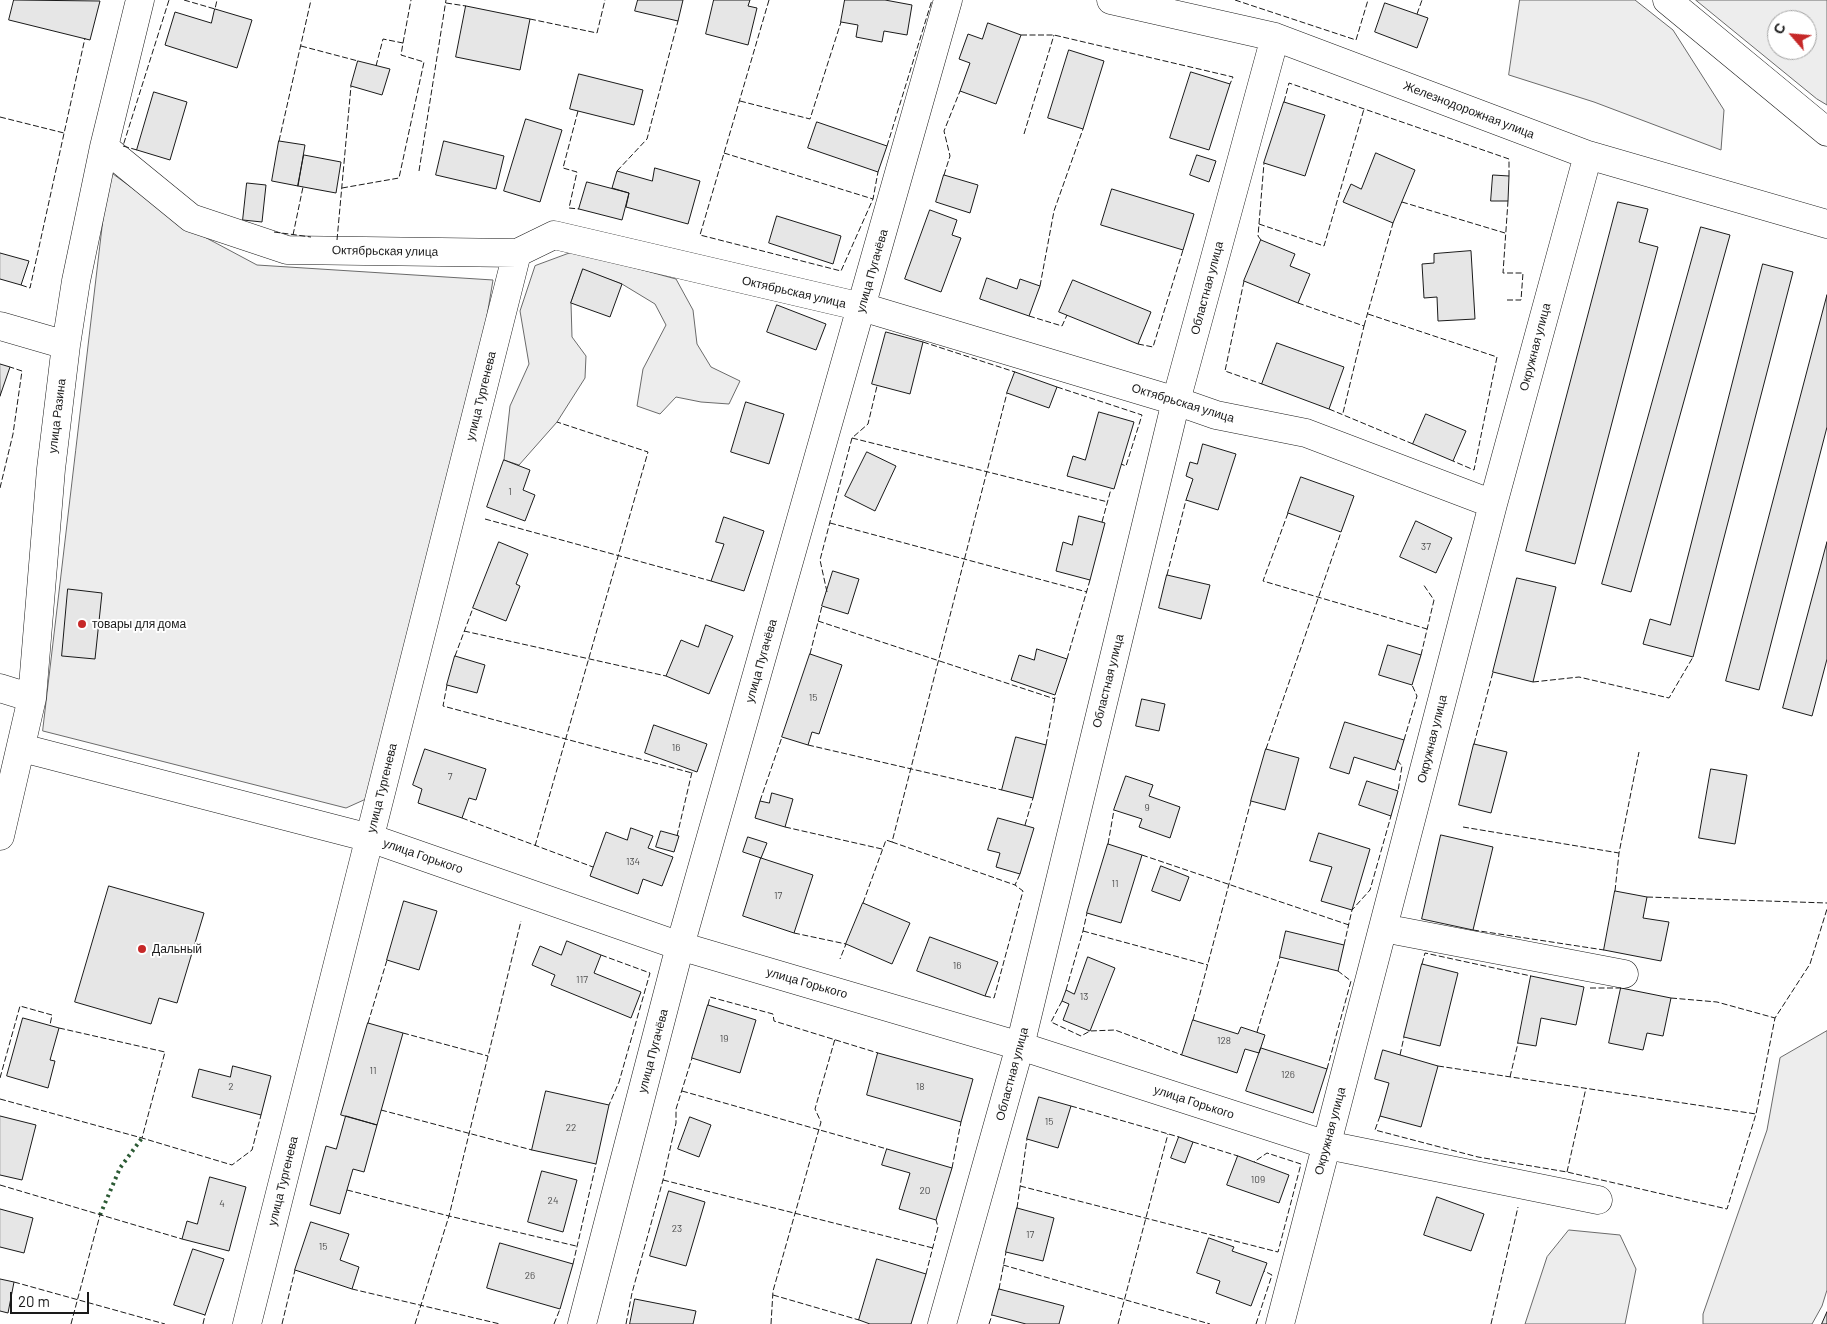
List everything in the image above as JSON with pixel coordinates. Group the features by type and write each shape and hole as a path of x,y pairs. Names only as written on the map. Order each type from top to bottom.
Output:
{"street":[{"name":"улица Разина","path":"0,836 22,748 32,698 50,470 76,281 104,147 140,0"},
{"name":"улица Пугачёва","path":"582,1324 680,946 948,0"},
{"name":"Железнодорожная улица","path":"1111,0 1275,37 1588,155 1827,224"},
{"path":"1667,0 1827,132"},
{"name":"Областная улица","path":"942,1324 1020,1046 1176,401 1275,37"},
{"name":"Октябрьская улица","path":"104,147 191,218 287,250 517,253 554,235 862,307 1176,401 1216,415 1306,434 1492,504"},
{"name":"Окружная улица","path":"1280,1324 1492,504 1588,155"},
{"name":"улица Тургенева","path":"247,1324 517,253"},
{"path":"0,326 66,345"},
{"path":"0,688 32,698"},
{"name":"улица Горького","path":"22,748 370,838 680,946 1020,1046 1326,1144 1598,1200"},
{"path":"1383,928 1624,974"}],"shaded area":[{"path":"1520,0 1635,0 1673,30 1724,110 1721,150 1594,102 1509,75"},
{"path":"1696,0 1827,0 1827,105 1769,60 1817,60 1817,10 1767,10 1767,58"},
{"path":"109,171 184,226 257,265 493,280 483,340 366,799 346,808 43,731"},
{"path":"578,250 676,279 693,310 697,344 711,367 740,381 729,404 701,402 676,397 660,414 637,406 643,369 666,325 655,304 622,284 583,270 571,303 572,337 586,356 585,378 557,422 519,465 504,460 510,406 529,364 520,311 535,266"},
{"path":"1827,1031 1827,1290 1822,1306 1812,1324 1703,1324 1703,1314 1767,1130 1780,1058"},
{"path":"1569,1230 1620,1235 1636,1269 1625,1324 1525,1324 1547,1257"}],"building":[{"path":"14,0 100,1 90,40 9,20"},
{"path":"638,0 683,0 678,21 635,11"},
{"path":"714,0 750,0 748,6 757,8 748,45 706,34"},
{"path":"845,0 885,0 912,5 907,35 884,31 882,42 856,37 858,25 841,22"},
{"path":"1385,3 1428,18 1417,48 1375,32"},
{"path":"466,6 530,19 520,70 456,57"},
{"path":"215,9 252,20 237,68 165,45 175,12 211,23"},
{"path":"988,23 1021,35 996,104 960,91 970,63 959,59 968,34 982,39"},
{"path":"1069,50 1104,61 1083,129 1048,118"},
{"path":"358,61 390,69 382,95 351,86"},
{"path":"1191,72 1230,84 1209,150 1170,138"},
{"path":"579,74 643,90 634,125 570,109"},
{"path":"154,92 187,102 170,160 137,150"},
{"path":"1284,102 1325,115 1305,176 1264,163"},
{"path":"526,119 562,130 540,202 504,191"},
{"path":"817,122 887,146 878,172 808,148"},
{"path":"279,141 305,145 298,186 272,181"},
{"path":"444,141 504,156 496,189 436,175"},
{"path":"1376,153 1415,170 1393,223 1343,202 1351,184 1361,189"},
{"path":"304,155 341,162 336,193 298,186"},
{"path":"1197,155 1216,161 1209,182 1190,175"},
{"path":"655,168 700,181 688,224 626,207 629,193 612,188 617,171 652,181"},
{"path":"944,175 978,185 970,213 936,202"},
{"path":"1493,175 1509,176 1508,201 1491,201"},
{"path":"587,182 629,193 622,220 579,209"},
{"path":"247,183 266,185 262,222 243,220"},
{"path":"1112,189 1194,214 1183,250 1101,225"},
{"path":"1618,202 1648,209 1639,242 1658,247 1575,564 1526,551"},
{"path":"930,210 957,220 952,235 961,238 941,292 905,279"},
{"path":"777,216 841,236 833,264 769,243"},
{"path":"1701,227 1730,235 1631,592 1602,584"},
{"path":"1261,240 1295,254 1290,266 1310,274 1298,303 1244,281"},
{"path":"1471,251 1475,319 1438,321 1437,297 1424,298 1422,264 1434,263 1434,254"},
{"path":"0,253 29,261 21,285 0,279"},
{"path":"1763,264 1793,272 1693,657 1643,644 1650,619 1670,625"},
{"path":"583,269 622,284 610,317 571,303"},
{"path":"987,278 1017,289 1020,279 1040,286 1029,316 980,299"},
{"path":"1073,280 1151,312 1138,344 1059,312"},
{"path":"1827,295 1827,427 1759,690 1726,681"},
{"path":"777,305 826,324 816,350 767,332"},
{"path":"886,332 923,342 910,394 872,384"},
{"path":"1277,343 1344,367 1329,409 1262,384"},
{"path":"0,364 10,367 0,396"},
{"path":"1015,372 1057,387 1049,408 1007,393"},
{"path":"746,402 784,414 769,464 731,452"},
{"path":"1099,412 1134,422 1114,489 1067,476 1073,456 1085,460"},
{"path":"1426,414 1466,431 1453,461 1413,444"},
{"path":"1203,444 1236,454 1218,510 1186,500 1193,479 1186,476 1190,462 1197,464"},
{"path":"867,452 896,466 875,511 845,496"},
{"path":"504,460 530,470 523,490 535,495 525,521 487,507"},
{"path":"1301,477 1354,496 1341,532 1288,513"},
{"path":"1079,516 1105,523 1090,580 1056,571 1063,542 1072,545"},
{"path":"724,517 764,531 744,591 711,581 724,544 716,542"},
{"path":"1416,521 1452,538 1436,573 1400,557"},
{"path":"499,542 528,554 516,584 520,586 506,621 473,608"},
{"path":"1827,542 1827,659 1812,716 1783,708"},
{"path":"833,571 859,579 848,614 822,606"},
{"path":"1167,575 1210,585 1201,619 1159,608"},
{"path":"1517,578 1556,587 1533,682 1493,672"},
{"name":"товары для дома","path":"68,589 102,593 95,659 62,656"},
{"path":"706,625 733,636 709,694 666,676 681,640 698,647"},
{"path":"1388,645 1421,655 1412,685 1379,675"},
{"path":"1037,649 1067,659 1055,695 1011,680 1019,655 1034,660"},
{"path":"810,654 842,665 819,734 812,732 808,745 782,737"},
{"path":"455,656 485,665 477,693 447,685"},
{"path":"1142,699 1165,704 1159,731 1136,726"},
{"path":"1345,722 1404,740 1395,770 1354,757 1349,774 1330,768"},
{"path":"654,725 707,744 697,772 645,753"},
{"path":"1016,737 1046,745 1033,798 1002,790"},
{"path":"1474,744 1507,752 1491,813 1459,805"},
{"path":"425,749 486,769 476,800 469,798 462,818 418,803 422,789 413,785"},
{"path":"1266,749 1299,758 1285,810 1251,801"},
{"path":"1711,769 1747,775 1735,844 1699,838"},
{"path":"1126,776 1153,785 1149,796 1180,807 1170,838 1139,827 1142,819 1114,810"},
{"path":"1367,781 1398,791 1391,816 1359,805"},
{"path":"772,793 793,799 785,827 755,818 760,801 769,803"},
{"path":"998,818 1034,828 1020,874 996,867 1000,853 988,850"},
{"path":"631,828 653,836 648,848 673,857 662,886 643,879 638,894 590,876 606,832 627,840"},
{"path":"661,831 679,836 674,852 656,847"},
{"path":"1319,833 1370,849 1352,910 1321,901 1332,867 1310,861"},
{"path":"1441,835 1493,847 1473,930 1422,919"},
{"path":"748,837 767,843 761,858 743,852"},
{"path":"1108,844 1142,855 1121,923 1087,913"},
{"path":"761,858 813,875 794,933 743,916"},
{"path":"1161,866 1189,877 1180,901 1152,891"},
{"path":"109,886 204,913 177,1003 159,998 151,1024 75,1002"},
{"path":"1615,891 1647,897 1643,918 1669,922 1661,961 1604,950"},
{"path":"404,901 437,911 419,970 387,960"},
{"path":"863,903 910,923 892,964 846,944"},
{"path":"1286,931 1344,945 1338,971 1280,957"},
{"path":"930,937 998,962 985,996 917,971"},
{"path":"567,941 601,955 594,973 641,992 631,1018 551,985 555,975 532,965 540,946 561,955"},
{"path":"1088,957 1115,968 1090,1031 1063,1020 1069,1004 1062,1001 1066,990 1074,994"},
{"path":"1422,964 1458,973 1440,1046 1404,1037"},
{"path":"1531,976 1584,987 1576,1025 1541,1018 1536,1046 1518,1043"},
{"path":"1621,988 1671,998 1663,1036 1647,1033 1643,1050 1609,1043"},
{"path":"708,1005 756,1020 740,1073 692,1058"},
{"path":"23,1018 59,1028 50,1060 55,1061 48,1088 7,1076"},
{"path":"1193,1020 1238,1034 1241,1027 1265,1035 1259,1053 1245,1049 1237,1073 1182,1055"},
{"path":"368,1023 403,1033 377,1125 341,1115"},
{"path":"1261,1048 1327,1069 1313,1113 1246,1091"},
{"path":"1383,1050 1438,1066 1421,1127 1380,1116 1389,1083 1375,1079"},
{"path":"878,1053 973,1079 961,1122 867,1095"},
{"path":"233,1066 271,1076 261,1115 192,1097 199,1069 230,1077"},
{"path":"546,1091 609,1105 596,1164 532,1150"},
{"path":"1039,1097 1071,1106 1058,1148 1027,1139"},
{"path":"0,1116 36,1125 22,1180 0,1175"},
{"path":"346,1116 377,1125 364,1172 353,1169 340,1214 310,1205 326,1146 336,1149"},
{"path":"690,1117 711,1125 699,1157 678,1149"},
{"path":"1179,1137 1193,1142 1185,1163 1171,1158"},
{"path":"887,1149 952,1168 936,1220 899,1209 910,1173 882,1165"},
{"path":"1238,1156 1289,1175 1279,1203 1227,1185"},
{"path":"542,1171 577,1180 563,1232 528,1222"},
{"path":"210,1177 246,1187 229,1251 182,1239 187,1221 197,1224"},
{"path":"669,1191 705,1202 686,1266 650,1256"},
{"path":"1437,1197 1484,1214 1471,1251 1424,1235"},
{"path":"1017,1208 1054,1218 1043,1261 1006,1252"},
{"path":"0,1209 33,1218 24,1253 0,1247"},
{"path":"311,1222 349,1234 340,1260 359,1267 352,1289 295,1270"},
{"path":"1209,1238 1234,1247 1232,1251 1267,1263 1251,1306 1216,1293 1220,1281 1197,1273"},
{"path":"500,1243 573,1264 560,1309 487,1288"},
{"path":"193,1249 224,1259 205,1315 174,1305"},
{"path":"877,1259 926,1274 911,1324 870,1324 859,1320"},
{"path":"0,1279 14,1282 8,1313 0,1311"},
{"path":"999,1289 1064,1306 1059,1324 1026,1324 992,1315"},
{"path":"635,1299 696,1311 693,1324 630,1324"},
{"path":"1827,1312 1827,1324 1822,1324"}],"hedge":[{"path":"100,1215 120,1168 142,1138"}],"fence":[{"path":"137,150 123,146 169,0"},
{"path":"184,0 215,9 217,0"},
{"path":"279,141 311,0"},
{"path":"403,43 411,0"},
{"path":"419,171 446,0"},
{"path":"530,19 597,33 605,0"},
{"path":"769,0 700,235 841,271 873,199 878,172"},
{"path":"887,146 932,0"},
{"path":"1235,0 1356,40 1368,0"},
{"path":"1417,14 1422,0"},
{"path":"446,3 466,6"},
{"path":"617,171 647,139 678,21"},
{"path":"740,101 810,119 841,22"},
{"path":"1021,35 1054,35 1233,77 1230,84"},
{"path":"1024,134 1054,35"},
{"path":"21,285 30,288 85,38"},
{"path":"342,188 399,178 424,62 401,55 403,43 383,39 376,66"},
{"path":"301,46 358,61"},
{"path":"1284,102 1289,83 1509,159 1509,176"},
{"path":"337,240 351,86"},
{"path":"944,175 950,156 944,131 960,91"},
{"path":"1259,224 1324,246 1364,109"},
{"path":"578,111 563,168 577,172 569,208 579,209"},
{"path":"0,117 64,133"},
{"path":"1040,286 1054,211 1083,129"},
{"path":"724,153 873,199"},
{"path":"1261,240 1258,236 1264,163"},
{"path":"293,235 303,187"},
{"path":"1507,300 1521,300 1523,273 1503,273 1508,201"},
{"path":"1402,202 1505,233"},
{"path":"1364,326 1393,223"},
{"path":"274,232 311,237"},
{"path":"1138,344 1153,347 1183,250"},
{"path":"1244,281 1225,371 1262,384"},
{"path":"1298,303 1364,326 1343,413"},
{"path":"1368,314 1497,357 1474,470 1453,461"},
{"path":"1029,316 1062,326 1067,315"},
{"path":"923,342 1015,372"},
{"path":"0,488 13,434 22,371 10,367"},
{"path":"827,592 820,560 852,438 868,424 877,386"},
{"path":"1057,387 1142,415 1126,466 1121,464"},
{"path":"863,903 886,840 892,842 1007,393"},
{"path":"1329,409 1413,444"},
{"path":"535,846 648,452 557,422"},
{"path":"852,438 1108,502"},
{"path":"1102,522 1111,489"},
{"path":"1167,575 1186,500"},
{"path":"1288,513 1263,581 1427,629"},
{"path":"485,519 711,581"},
{"path":"830,523 1087,592"},
{"path":"1266,749 1341,532"},
{"path":"1067,659 1090,580"},
{"path":"1421,655 1434,600 1423,584"},
{"path":"810,654 822,606"},
{"path":"455,656 473,608"},
{"path":"818,621 1055,699"},
{"path":"464,631 666,676"},
{"path":"1533,682 1579,677 1669,698 1693,657"},
{"path":"1474,744 1493,672"},
{"path":"447,685 443,706 692,773"},
{"path":"1404,740 1417,696 1412,685"},
{"path":"1046,745 1055,697"},
{"path":"760,801 782,737"},
{"path":"808,745 1002,790"},
{"path":"1615,891 1619,853 1639,752"},
{"path":"1397,760 1402,766 1398,791"},
{"path":"677,836 692,772"},
{"path":"1025,825 1033,798"},
{"path":"1193,1020 1251,801"},
{"path":"1108,844 1114,810"},
{"path":"1344,945 1352,910 1370,890 1391,816"},
{"path":"462,818 593,867"},
{"path":"785,827 882,849"},
{"path":"1463,827 1619,853"},
{"path":"892,842 1015,885"},
{"path":"1142,855 1349,925"},
{"path":"985,996 994,998 1023,891 1015,885 1020,874"},
{"path":"1647,897 1827,903"},
{"path":"1380,1116 1375,1130 1478,1157 1567,1172 1727,1209 1756,1114 1775,1018 1810,964 1827,909"},
{"path":"1066,990 1087,913"},
{"path":"415,1324 449,1216 521,921"},
{"path":"1473,930 1604,950"},
{"path":"1083,931 1208,965"},
{"path":"794,933 846,944 840,959"},
{"path":"1422,964 1425,953 1531,976"},
{"path":"601,955 650,973 619,1082 609,1105"},
{"path":"1257,1032 1280,957"},
{"path":"368,1023 387,960"},
{"path":"1327,1069 1351,981 1338,971"},
{"path":"1590,988 1621,988"},
{"path":"708,1005 710,997 773,1014 774,1021 878,1053"},
{"path":"1671,998 1717,1002 1775,1018"},
{"path":"1062,1001 1051,1022 1081,1036 1090,1031 1115,1030 1182,1055"},
{"path":"0,1078 20,1006 52,1015 50,1025"},
{"path":"59,1028 165,1052 142,1138 232,1165 252,1150 261,1115"},
{"path":"403,1033 488,1056"},
{"path":"1400,1055 1404,1037"},
{"path":"771,1324 773,1291 821,1122 815,1109 835,1039"},
{"path":"1510,1077 1518,1043"},
{"path":"626,1324 632,1293 663,1180 676,1123 676,1109 692,1058"},
{"path":"1438,1066 1756,1114"},
{"path":"1567,1172 1586,1088"},
{"path":"682,1091 887,1149"},
{"path":"0,1099 142,1138"},
{"path":"1071,1106 1179,1137"},
{"path":"381,1110 532,1150"},
{"path":"952,1168 961,1122"},
{"path":"1118,1324 1168,1134"},
{"path":"1017,1208 1027,1139"},
{"path":"1193,1142 1238,1156"},
{"path":"1020,1186 1278,1252 1301,1164 1267,1153 1254,1162"},
{"path":"573,1264 596,1164"},
{"path":"663,1180 933,1248"},
{"path":"0,1185 182,1239"},
{"path":"347,1190 576,1246"},
{"path":"1491,1324 1518,1207"},
{"path":"71,1324 100,1215"},
{"path":"926,1274 938,1227 936,1220"},
{"path":"999,1289 1006,1252"},
{"path":"1003,1265 1210,1324"},
{"path":"282,1324 295,1270"},
{"path":"1256,1324 1272,1275 1264,1271"},
{"path":"14,1282 165,1324"},
{"path":"352,1289 500,1324"},
{"path":"773,1295 859,1320"},
{"path":"554,1324 560,1309"},
{"path":"203,1324 205,1315"},
{"path":"989,1324 992,1315"}],"place":[{"name":"товары для дома","path":"82,624"},
{"name":"Дальный","path":"142,949"}]}
